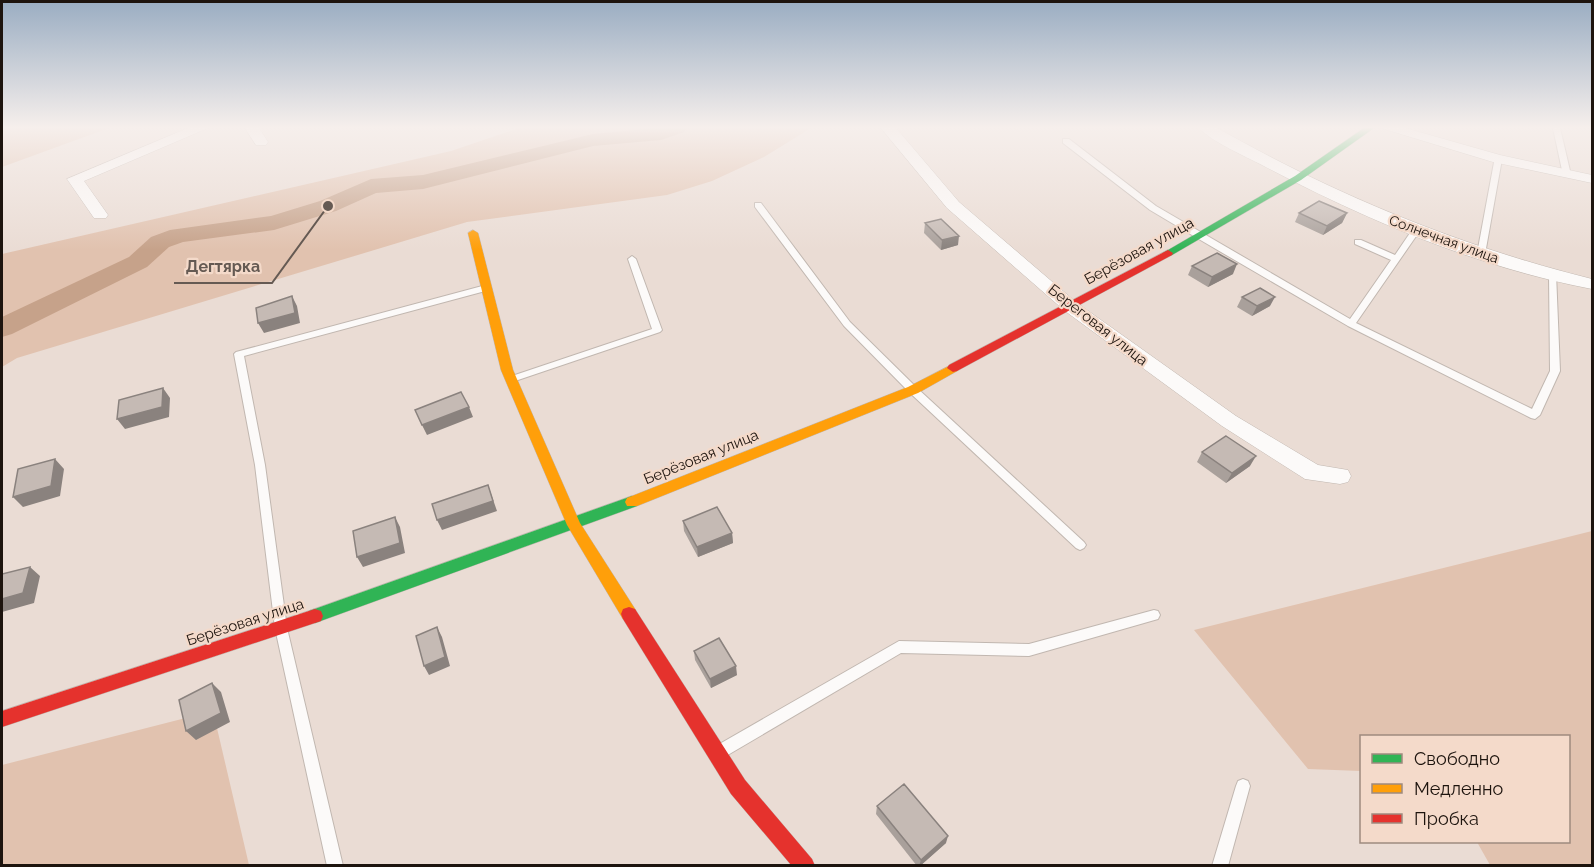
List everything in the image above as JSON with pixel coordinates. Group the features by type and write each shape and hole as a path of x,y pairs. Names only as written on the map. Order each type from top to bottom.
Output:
{"street":[{"path":"100,215 75,179 101,168"},
{"name":"Береговая улица","path":"922,168 953,205 1071,307 1229,422 1313,473 1340,476"},
{"name":"Солнечная улица","path":"1280,168 1415,232 1481,254 1593,284"},
{"name":"Берёзовая улица","path":"2,719 280,628 574,525 913,390 1200,236 1312,168"},
{"path":"1539,168 1593,179"},
{"path":"473,233 511,379 574,525 738,787 805,866"}],"lane":[{"path":"1102,168 1153,208 1351,324 1535,416 1555,371 1553,275"},
{"path":"1481,254 1496,168"},
{"path":"1565,168 1567,175"},
{"path":"758,205 847,324 913,390 1080,545"},
{"path":"1351,324 1415,232"},
{"path":"1358,242 1397,259"},
{"path":"511,379 657,330 632,259"},
{"path":"336,866 280,628 260,465 239,354 487,288"},
{"path":"716,754 899,647 1029,650 1154,615"},
{"path":"1220,866 1243,786"}],"shaded area":[{"path":"375,168 739,168 712,181 667,195 467,222 17,358 2,367 2,254"},
{"path":"1592,531 1592,865 1490,865 1478,843 1570,843 1570,735 1360,735 1360,771 1308,769 1194,630"},
{"path":"213,711 249,865 2,865 2,765"}],"building":[{"path":"1319,201 1347,213 1327,226 1299,213"},
{"path":"941,219 959,236 942,240 925,223"},
{"path":"1217,253 1237,264 1212,277 1192,266"},
{"path":"1260,288 1275,297 1257,306 1242,297"},
{"path":"292,296 295,313 258,323 256,308"},
{"path":"163,388 162,407 117,419 119,400"},
{"path":"461,392 469,407 422,425 415,410"},
{"path":"1226,436 1256,456 1232,473 1202,452"},
{"path":"55,459 51,486 13,497 18,469"},
{"path":"488,485 493,501 437,520 432,504"},
{"path":"717,507 732,533 697,547 683,521"},
{"path":"395,517 400,543 357,557 353,531"},
{"path":"30,567 23,593 2,599 2,574"},
{"path":"437,627 445,657 424,666 416,636"},
{"path":"719,638 736,666 710,679 694,651"},
{"path":"212,683 221,713 186,731 179,700"},
{"path":"904,784 948,836 921,860 877,806"}],"waterway":[{"path":"2,328 138,262 160,242 179,235 274,223 328,206 371,186 423,182 478,168"}],"traffic: fast":[{"path":"1168,253 1312,168"},
{"path":"315,616 632,502"}],"traffic: slow":[{"path":"473,233 507,370 574,525 629,614"},
{"path":"632,502 913,390 953,368"}],"traffic: jam":[{"path":"953,368 1168,253"},
{"path":"629,614 738,787 805,866"},
{"path":"2,719 315,616"}],"place":[{"name":"Дегтярка","path":"328,206"}]}
